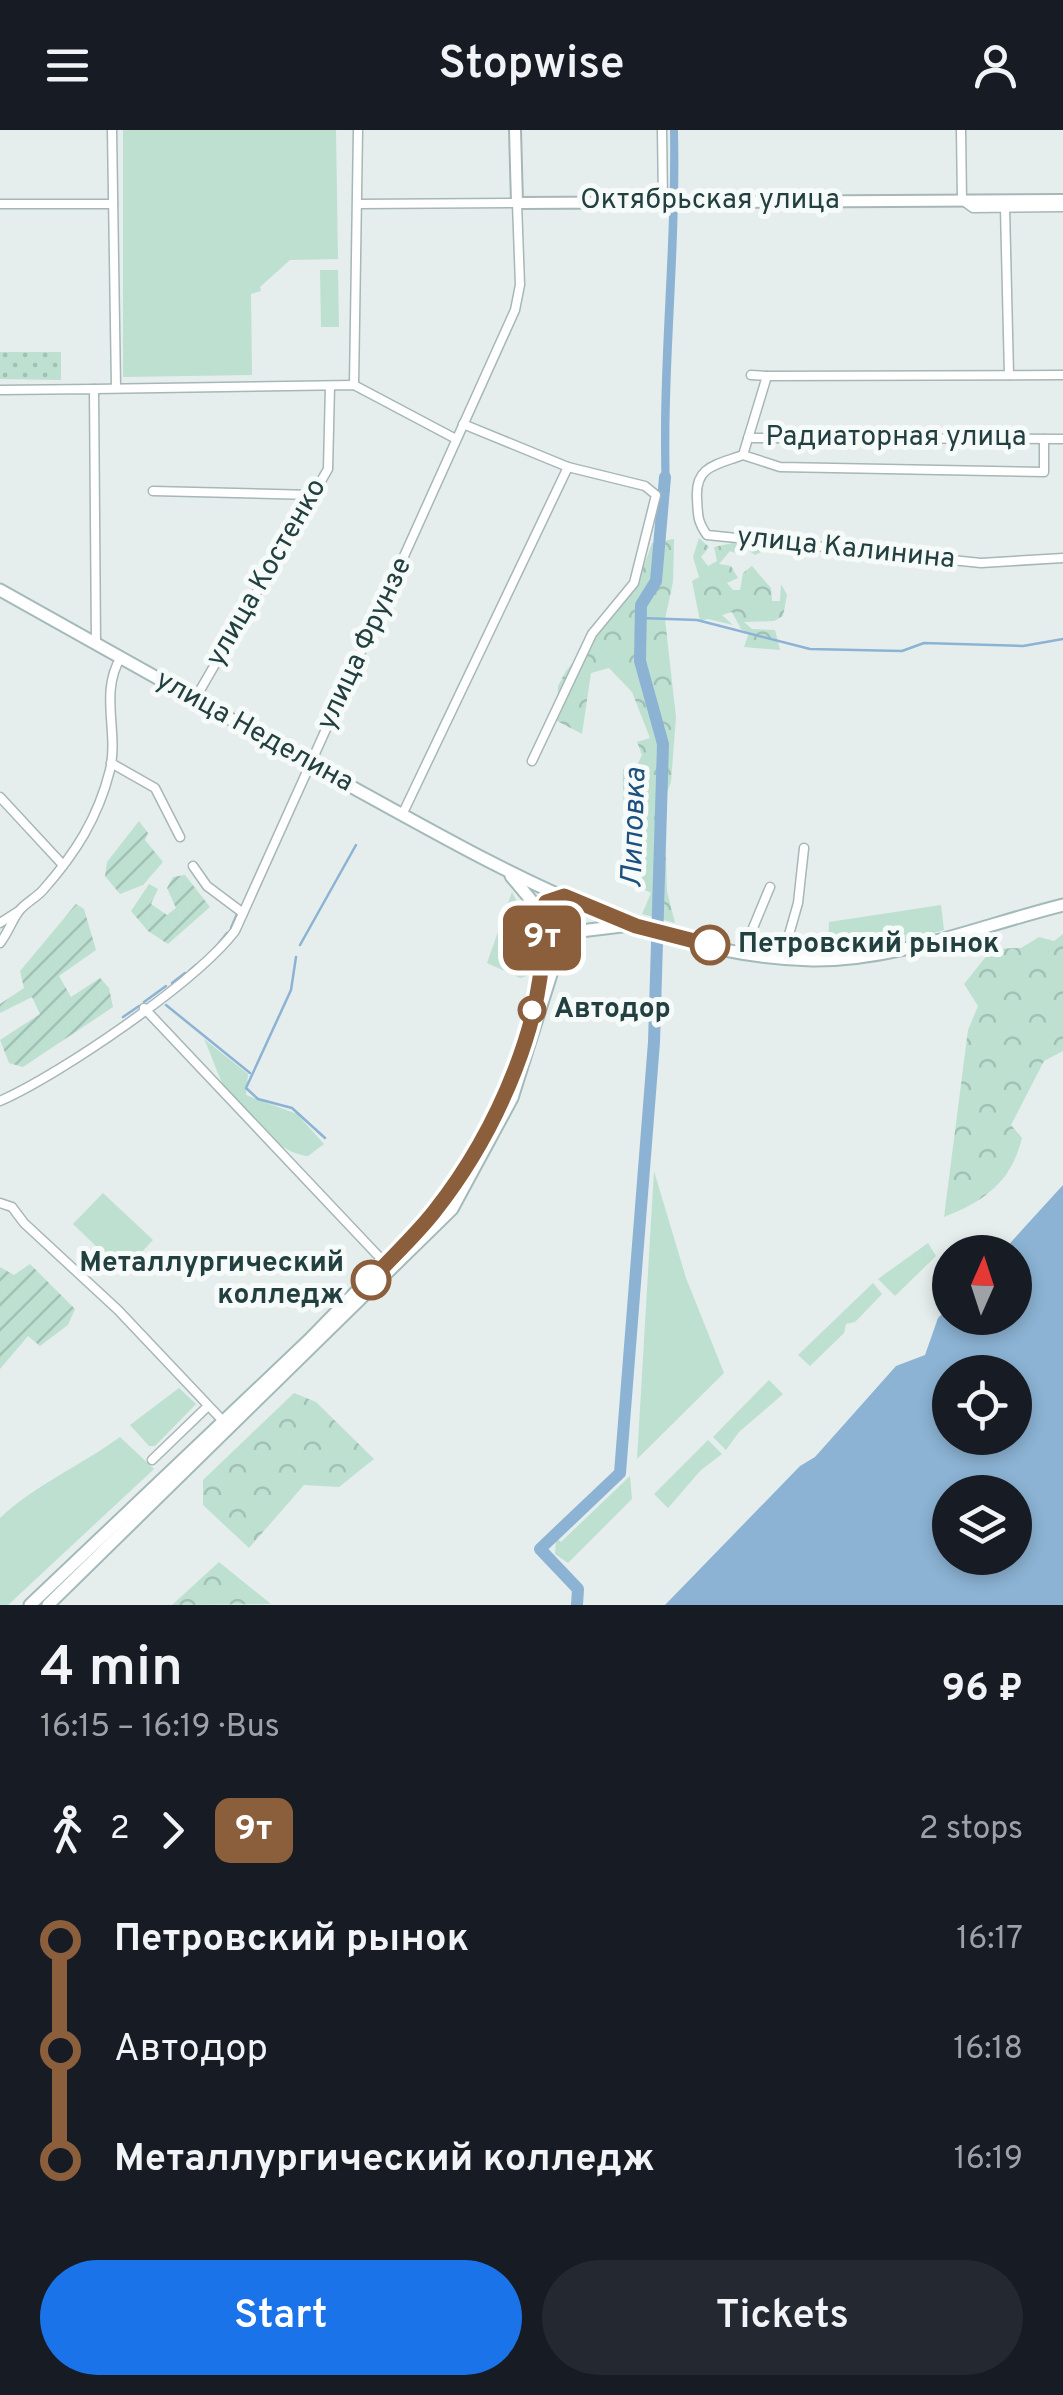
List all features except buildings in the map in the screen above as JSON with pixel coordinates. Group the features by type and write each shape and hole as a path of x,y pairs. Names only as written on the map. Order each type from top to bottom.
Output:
{"main road":[{"name":"улица Неделина","path":"0,590 508,873"},
{"path":"508,873 635,925 743,952 810,960 856,957 1063,905"},
{"path":"508,873 555,933 635,925"},
{"path":"30,1605 224,1422 432,1214 490,1126 515,1067 538,989 542,917 550,899 568,899"},
{"path":"48,1605 452,1209 512,1098 568,932 580,914 568,899"},
{"path":"223,1437 227,1429 224,1422"}],"street":[{"path":"112,130 116,388"},
{"path":"354,385 358,130"},
{"name":"улица Фрунзе","path":"0,1101 61,1067 144,1008 212,959 236,931 515,310 520,285 515,130"},
{"path":"662,130 665,202"},
{"path":"962,130 962,200 973,208 1063,208"},
{"name":"Октябрьская улица","path":"358,204 1063,200"},
{"path":"0,204 113,204"},
{"path":"1005,208 1008,375"},
{"path":"751,375 1063,374"},
{"path":"743,454 767,376"},
{"path":"0,390 354,385 456,440"},
{"name":"улица Костенко","path":"195,698 314,495 331,459 330,386"},
{"path":"94,389 96,644"},
{"path":"462,424 568,468 649,489 656,495 634,583 592,634 532,761"},
{"name":"Радиаторная улица","path":"748,438 1063,440"},
{"name":"Радиаторная улица","path":"743,454 780,467 1044,472 1044,439"},
{"name":"улица Калинина","path":"743,454 702,470 696,480 696,520 708,535 982,563 1063,558"},
{"path":"402,814 568,468"},
{"path":"153,490 314,495"},
{"path":"0,923 18,912 63,865 94,819 111,763 108,690 121,657"},
{"path":"111,763 155,788 180,836"},
{"path":"0,796 63,865"},
{"path":"748,937 779,942 788,938 798,903 804,848"},
{"path":"193,866 207,886 244,913"},
{"path":"743,952 770,887"},
{"path":"0,944 18,912"},
{"path":"144,1008 386,1264"},
{"path":"0,1203 12,1207 24,1223 118,1310 224,1422"},
{"path":"152,1460 207,1407"}],"green space":[{"path":"123,130 336,130 338,259 290,260 260,287 261,291 251,294 252,375 123,377"},
{"path":"320,270 338,270 339,327 321,327"},
{"path":"0,352 61,352 61,380 0,379"},
{"path":"699,538 709,547 701,557 708,566 717,561 714,547 733,543 765,550 755,555 748,550 738,554 730,551 719,564 731,566 738,578 727,583 733,590 740,590 743,573 752,566 771,588 772,601 780,601 781,584 787,595 783,616 774,621 744,622 752,629 775,630 780,650 744,647 749,633 741,629 732,612 722,615 733,625 700,621 692,581 699,577 693,557"},
{"path":"674,539 673,582 665,619 676,717 671,782 655,823 656,852 666,857 667,891 675,923 642,914 651,893 643,889 638,870 620,859 631,849 624,810 623,769 636,767 642,755 637,742 650,738 632,692 609,668 591,673 582,734 557,721 558,686 566,671 637,585 652,543"},
{"path":"139,821 148,833 145,840 163,862 143,885 120,894 105,876 107,862"},
{"path":"185,875 210,907 168,944 148,931 131,911 149,884 158,889 151,904 167,915 176,908 167,888 173,877"},
{"path":"512,892 530,928 527,976 520,978 487,963"},
{"path":"76,904 84,909 96,950 59,976 71,997 100,978 109,988 113,1007 23,1067 9,1063 0,1040 40,1014 32,997 0,1013 0,1004 24,988 20,971"},
{"path":"941,905 944,930 877,949 834,953 828,946 829,922"},
{"path":"1063,934 1063,1051 1044,1061 1011,1125 1022,1138 1011,1167 984,1197 944,1217 968,1030 978,1006 964,984 992,949 1021,948 1039,937 1054,941"},
{"path":"204,1039 248,1074 246,1095 297,1114 324,1144 308,1156 297,1154 263,1132 227,1092"},
{"path":"654,1171 686,1278 724,1373 637,1459"},
{"path":"103,1193 153,1240 123,1272 73,1224"},
{"path":"928,1243 932,1260 895,1296 878,1279"},
{"path":"30,1264 75,1309 68,1325 40,1346 28,1336 0,1369 0,1267 14,1275"},
{"path":"873,1283 882,1294 855,1322 846,1324 844,1333 810,1366 798,1355"},
{"path":"769,1380 783,1394 739,1432 726,1450 713,1437"},
{"path":"179,1388 196,1404 155,1446 149,1446 130,1425"},
{"path":"294,1393 316,1402 374,1459 339,1487 304,1485 249,1548 203,1505 203,1480"},
{"path":"120,1437 154,1469 8,1605 0,1605 0,1518"},
{"path":"708,1440 722,1454 701,1470 668,1508 654,1494"},
{"path":"630,1476 632,1499 568,1563 555,1554 556,1538 561,1542"},
{"path":"219,1562 271,1604 172,1605"}],"water":[{"path":"670,130 678,130 677,221 670,492 662,493 661,402"},
{"path":"1063,1185 1063,1605 665,1605 800,1466 815,1457 896,1366 925,1355 932,1335 1032,1335 1032,1235 1017,1235"}],"waterway":[{"name":"Липовка","path":"577,1605 578,1589 540,1549 620,1473 654,1042 663,744 640,661 641,605 656,581 665,477"},
{"path":"641,618 697,620 810,649 902,651 924,643 1023,646 1063,639"},
{"path":"300,945 356,845"},
{"path":"231,928 237,914"},
{"path":"215,948 227,933"},
{"path":"296,957 291,990 246,1088 258,1099 292,1108 325,1138"},
{"path":"189,971 196,965"},
{"path":"172,983 185,973"},
{"path":"144,1002 166,986"},
{"path":"166,1005 250,1073"},
{"path":"123,1017 139,1006"}],"bus line":[{"name":"9т","path":"371,1280 449,1192 490,1126 515,1067 538,989 541,912 546,902 564,896 636,926 710,945"}],"place":[{"name":"Петровский рынок","path":"710,945"},
{"name":"Автодор","path":"532,1010"},
{"name":"Металлургический колледж","path":"371,1280"}]}
